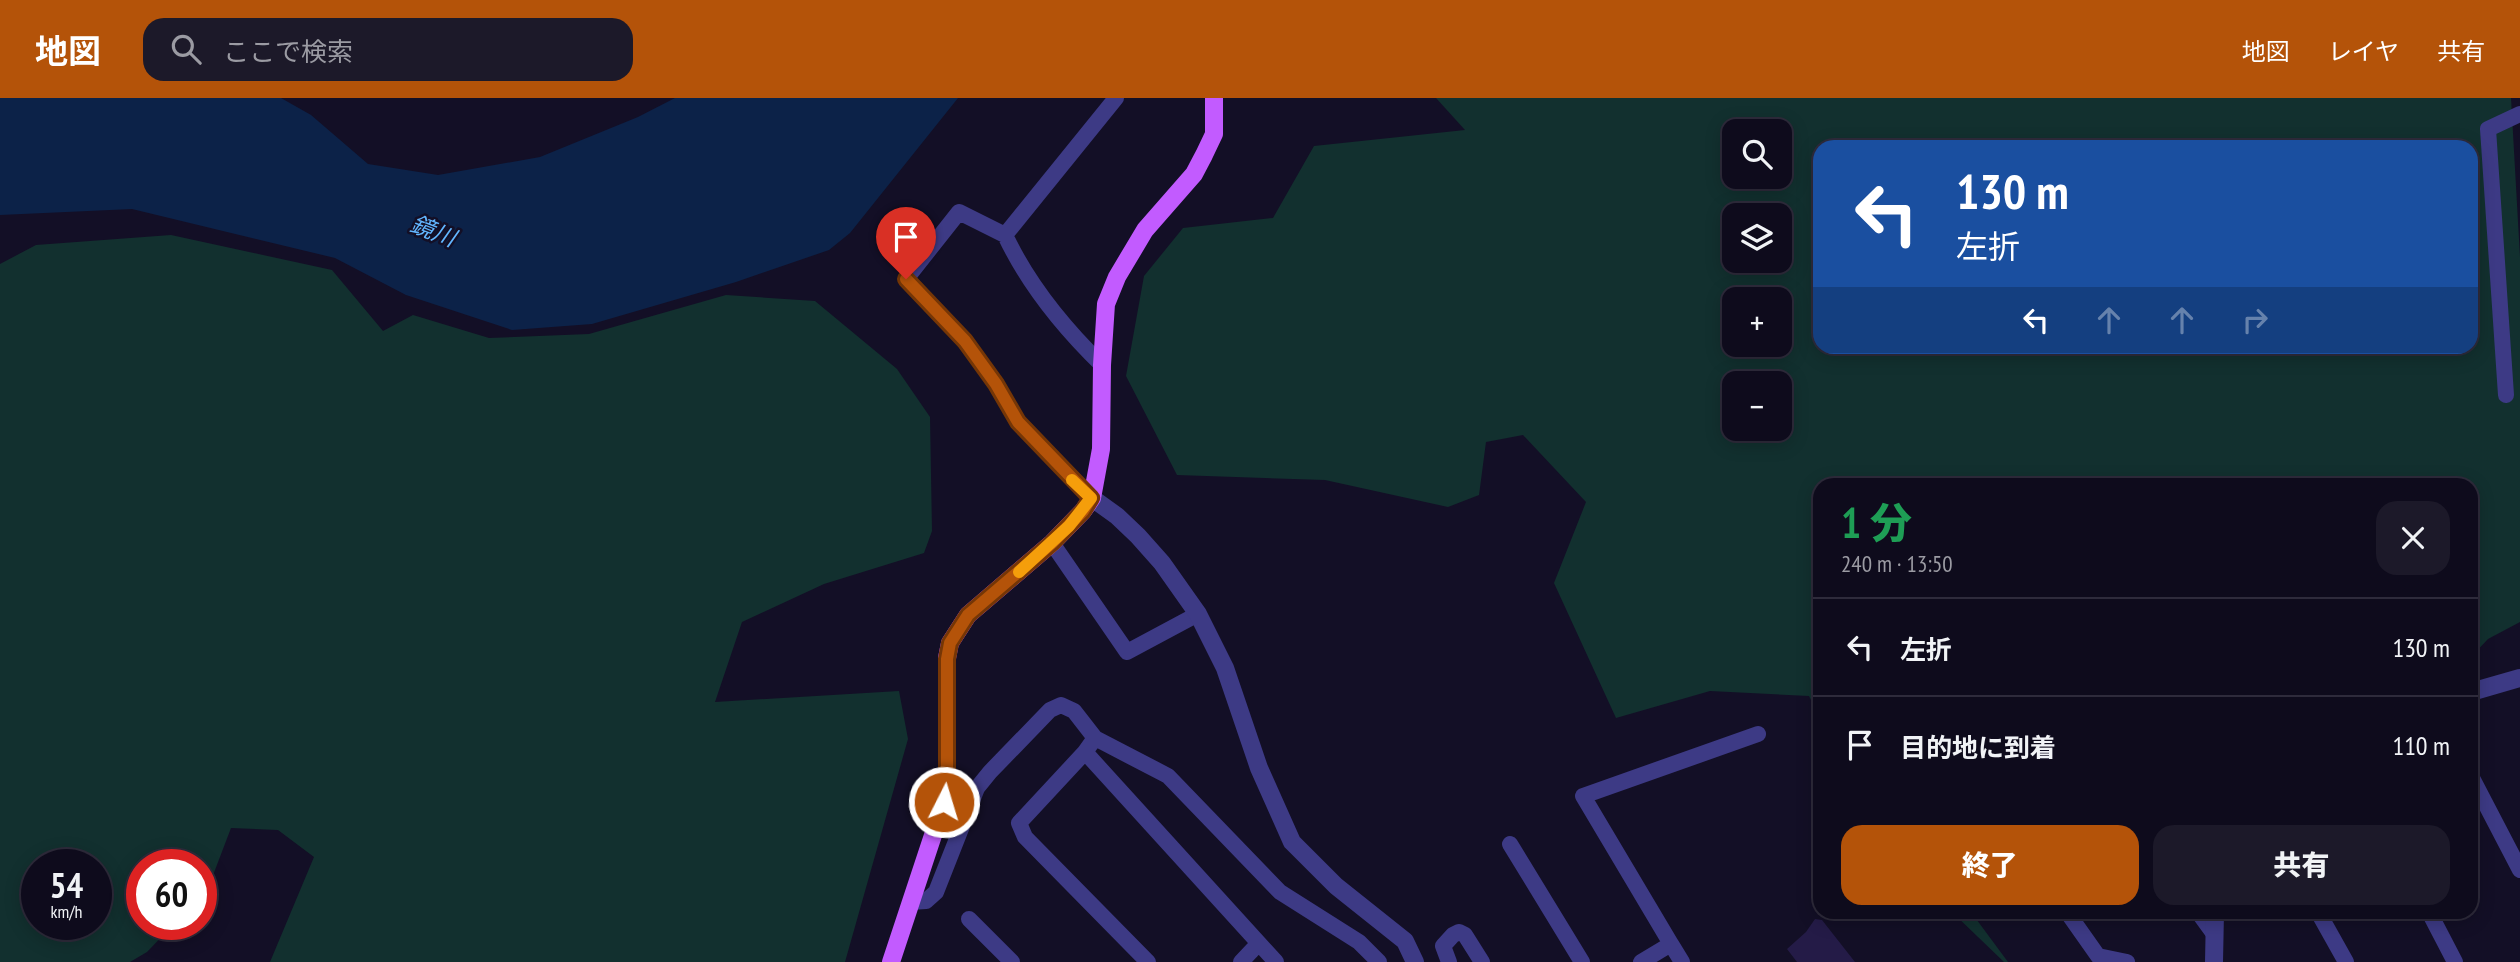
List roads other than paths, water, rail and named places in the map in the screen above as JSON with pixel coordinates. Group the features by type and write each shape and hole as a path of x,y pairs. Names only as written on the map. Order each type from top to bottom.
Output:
{"main road":[{"path":"891,962 944,802 947,779 947,659 950,643 968,615 1052,543 1083,511 1091,498 1101,449 1102,365 1107,304 1117,276 1145,230 1194,174 1204,155 1214,134 1214,98"}],"street":[{"path":"1005,235 1116,98"},
{"path":"2506,395 2488,129 2520,114"},
{"path":"1102,365 1079,342 1019,265 1005,235 960,212 906,279 965,341 996,384 1018,422 1091,498 1117,516 1162,563 1198,614 1226,668 1259,768 1292,842 1336,886 1405,941 1415,962"},
{"path":"1052,543 1127,652 1198,614"},
{"path":"2478,690 2520,678"},
{"path":"911,902 926,901 936,892 977,788 1050,710 1061,705 1074,711 1095,738 1168,776 1280,892 1359,942 1379,962"},
{"path":"1682,962 1583,796 1758,734"},
{"path":"1095,738 1019,823 1025,837 1148,962"},
{"path":"1085,752 1276,962"},
{"path":"2478,789 2520,870"},
{"path":"1510,844 1582,962"},
{"path":"969,919 1012,962"},
{"path":"2072,919 2098,956 2127,962"},
{"path":"2203,919 2214,934"},
{"path":"2214,919 2214,962"},
{"path":"2322,919 2346,962"},
{"path":"2433,919 2455,962"},
{"path":"1449,962 1443,946 1452,935 1459,932 1465,935 1482,962"},
{"path":"1241,962 1258,944"},
{"path":"1641,962 1671,944"}],"water":[{"name":"鏡川","path":"0,98 281,98 311,115 368,164 438,175 540,157 638,117 675,98 958,98 850,233 829,250 736,282 592,324 512,330 406,295 335,258 132,209 0,215"}]}
